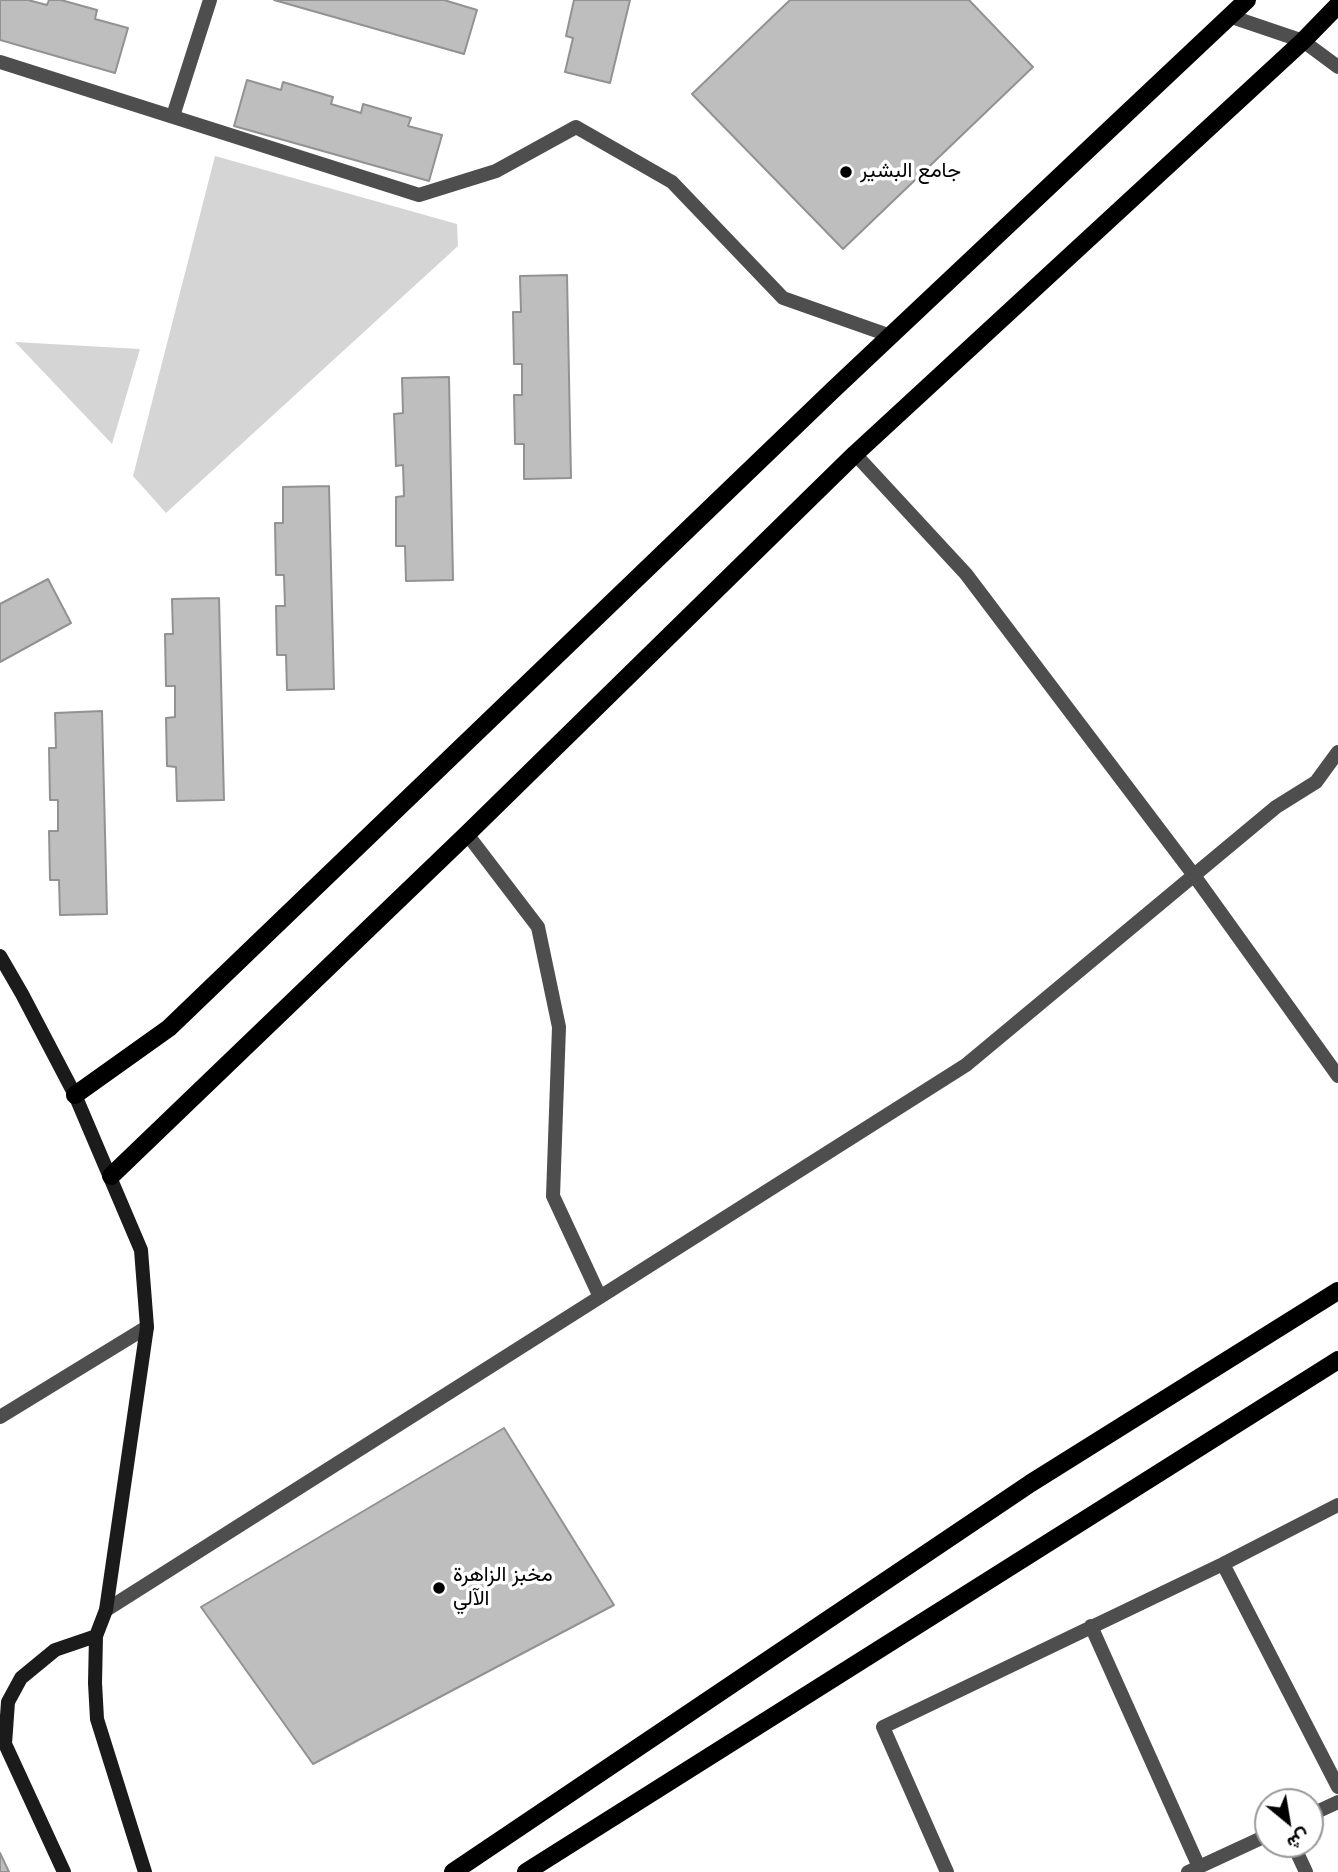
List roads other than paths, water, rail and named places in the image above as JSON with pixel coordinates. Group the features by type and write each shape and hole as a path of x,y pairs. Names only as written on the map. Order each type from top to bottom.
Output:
{"main road":[{"path":"75,1095 169,1028 891,336 1225,8 1247,0"},
{"path":"111,1176 467,834 855,454 1303,41 1338,5"},
{"path":"0,956 75,1095 141,1250 147,1327 106,1610 96,1636 95,1684 97,1719 145,1872"},
{"path":"453,1872 1031,1483 1338,1291"},
{"path":"526,1872 1338,1360"},
{"path":"64,1872 5,1744 4,1703 21,1678 55,1650 96,1636"}],"street":[{"path":"173,116 210,0"},
{"path":"1225,8 1303,41 1338,67"},
{"path":"0,61 419,195 496,171 576,127 671,182 783,298 891,336"},
{"path":"855,454 966,574 1193,874 1338,1076"},
{"path":"106,1610 966,1065 1193,874 1276,807 1316,782 1338,752"},
{"path":"467,834 538,927 559,1027 552,1196 600,1297"},
{"path":"0,1418 147,1327"},
{"path":"947,1872 883,1727 1338,1506"},
{"path":"1223,1564 1338,1787"},
{"path":"1091,1626 1194,1869 1254,1841"}],"place":[{"name":"جامع البشير","path":"846,172"},
{"name":"مخبز الزاهرة الآلي","path":"439,1588"}]}
